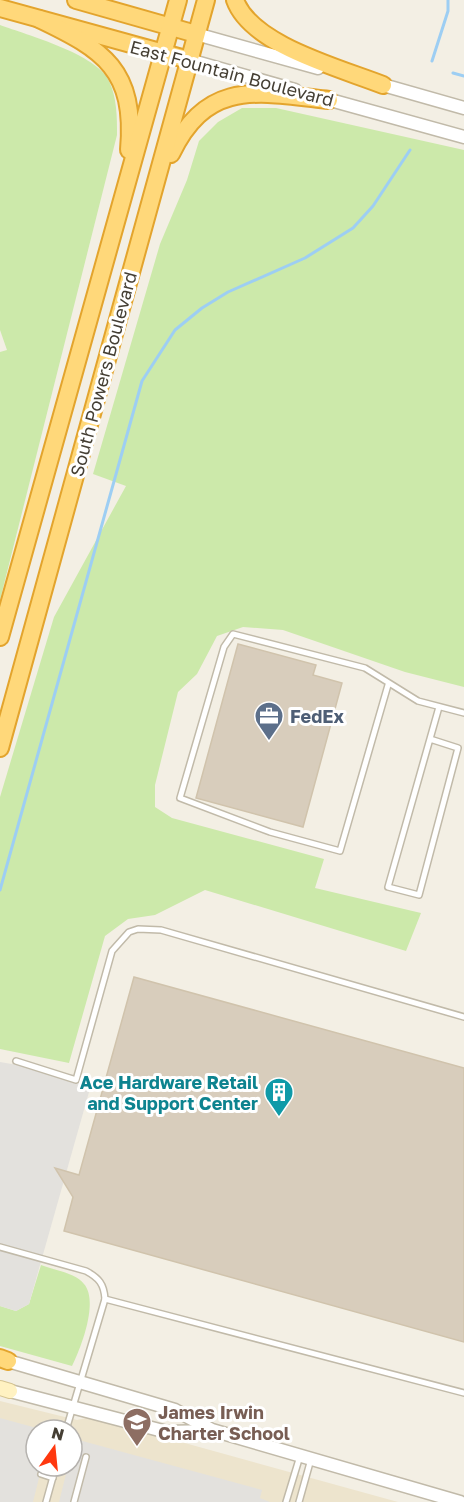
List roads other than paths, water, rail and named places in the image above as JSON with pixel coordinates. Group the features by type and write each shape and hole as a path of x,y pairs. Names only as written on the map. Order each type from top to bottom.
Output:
{"highway":[{"name":"East Fountain Boulevard","path":"76,0 196,34"},
{"name":"South Powers Boulevard","path":"0,637 178,0"},
{"name":"South Powers Boulevard","path":"0,748 206,0"},
{"path":"235,0 239,11 260,33 283,45 383,85"},
{"name":"East Fountain Boulevard","path":"0,8 189,60"},
{"path":"39,19 83,42 106,59 121,79 129,118 126,186"},
{"path":"153,193 188,124 214,102 253,94 328,100"}],"street":[{"name":"East Fountain Boulevard","path":"196,34 464,108"},
{"name":"East Fountain Boulevard","path":"189,60 464,137"},
{"path":"3,1360 175,1410 212,1431 305,1457 430,1498 460,1502"},
{"path":"5,1389 167,1432 212,1431"}],"lane":[{"path":"388,685 340,851 270,832 180,798 224,647 233,634 365,668 388,685 418,701 464,714"},
{"path":"430,739 458,748 419,895 388,887 438,707"},
{"path":"16,1061 76,1080 112,951 129,932 138,929 161,930 464,1017"},
{"path":"0,1247 86,1271 95,1276 104,1286 105,1299 69,1418"},
{"path":"105,1299 464,1393"},
{"path":"74,1502 86,1457"},
{"path":"286,1502 305,1457"},
{"path":"298,1502 305,1457"},
{"path":"46,1502 52,1478"}],"waterway":[{"path":"432,61 448,11 448,0"},
{"path":"453,73 464,76"},
{"path":"0,890 142,381 175,330 202,308 228,292 305,258 353,228 373,206 410,150"}],"place":[{"name":"FedEx","path":"269,742"},
{"name":"Ace Hardware Retail and Support Center","path":"279,1118"},
{"name":"James Irwin Charter School","path":"137,1448"}]}
